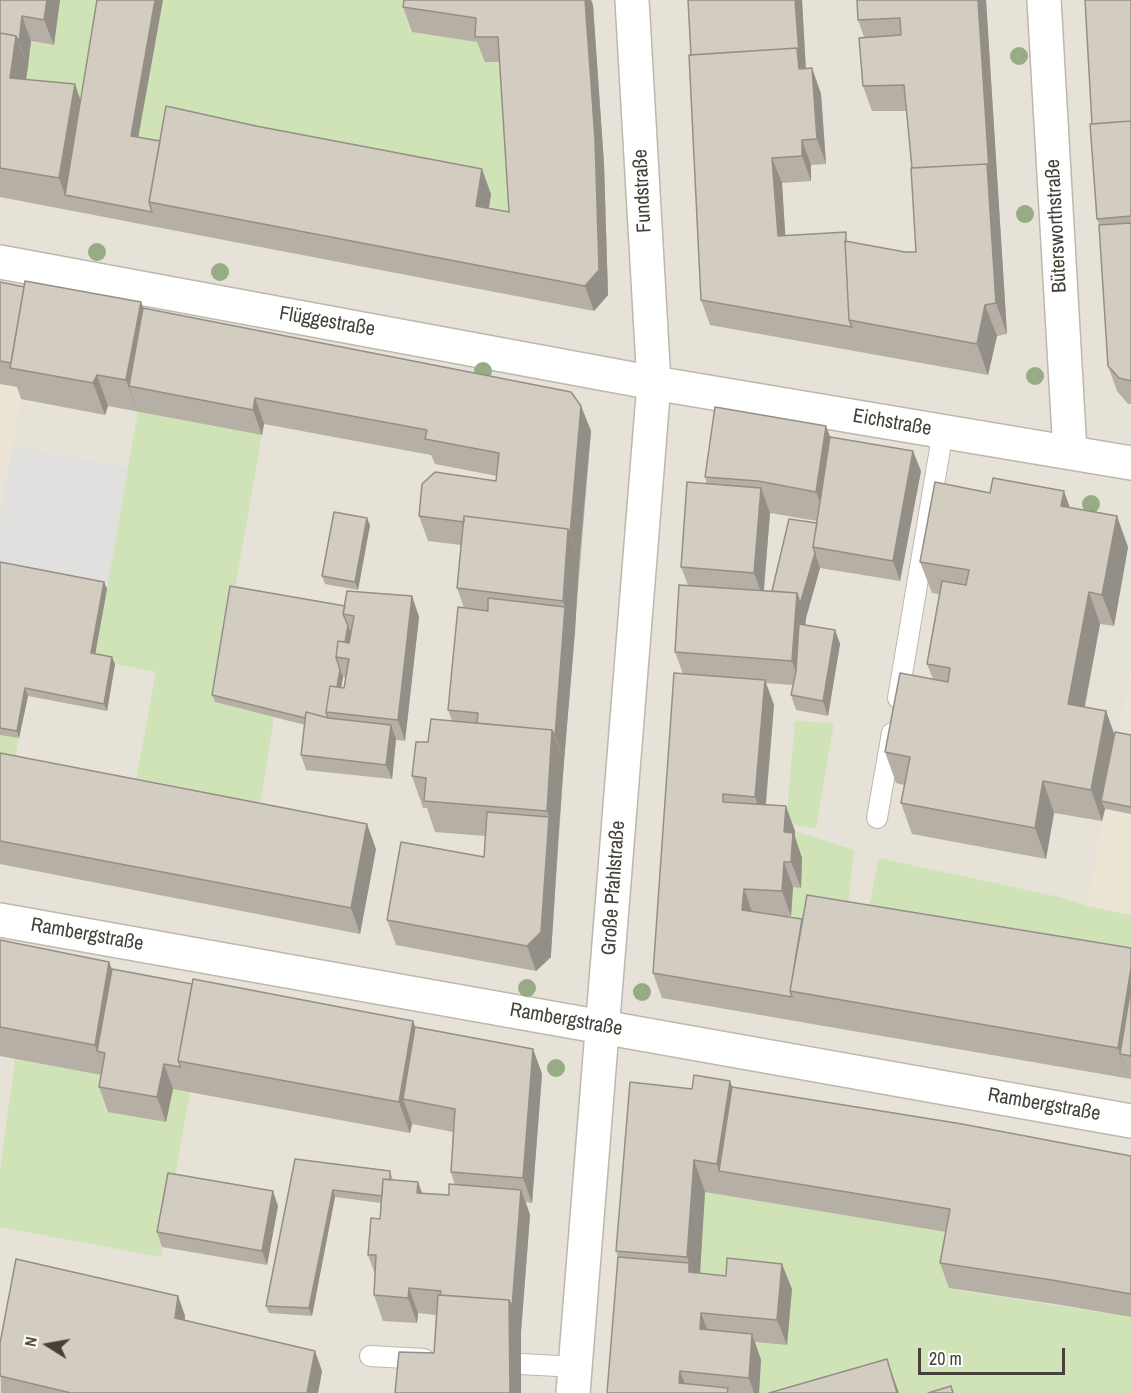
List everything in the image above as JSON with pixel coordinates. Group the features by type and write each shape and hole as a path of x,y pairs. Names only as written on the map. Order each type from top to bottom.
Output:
{"street":[{"name":"Fundstraße","path":"632,0 654,382"},
{"name":"Bütersworthstraße","path":"1044,0 1070,452"},
{"name":"Flüggestraße","path":"0,262 654,382"},
{"name":"Eichstraße","path":"654,382 1131,463"},
{"name":"Große Pfahlstraße","path":"574,1380 654,382"},
{"name":"Rambergstraße","path":"0,920 1131,1121"}],"lane":[{"path":"877,818 943,431"},
{"path":"370,1356 447,1361"},
{"path":"520,1364 574,1380"}],"shaded area":[{"path":"0,0 1131,0 1131,1393 0,1393"},
{"path":"0,384 23,388 6,483 0,482"},
{"path":"12,446 128,467 107,589 0,569 0,518"},
{"path":"1131,666 1131,915 1087,906"}],"green space":[{"path":"60,0 105,0 86,116 21,109 31,42 54,45"},
{"path":"162,0 417,0 485,43 507,62 519,237 136,150"},
{"path":"138,411 262,435 215,702 274,717 257,826 132,802 156,672 94,660"},
{"path":"795,721 834,723 816,828 786,824"},
{"path":"0,735 19,738 11,778 0,777"},
{"path":"795,831 854,850 846,926 791,916 793,887 801,887 802,858 793,857"},
{"path":"879,858 1131,915 1131,978 867,917"},
{"path":"15,1059 190,1092 161,1257 0,1227 0,1171"},
{"path":"705,1192 959,1234 950,1289 1131,1317 1131,1393 899,1393 894,1380 847,1393 759,1393 761,1360 698,1298"}],"building":[{"path":"0,0 47,0 44,20 22,16 19,42 16,36 0,33"},
{"path":"97,0 155,0 131,136 160,141 149,202 152,212 65,195"},
{"path":"404,0 585,0 595,139 599,270 585,286 149,202 166,106 256,126 482,169 476,206 509,212 498,37 475,37 476,18 403,7"},
{"path":"688,0 795,0 799,53 797,48 691,55"},
{"path":"857,0 978,0 989,170 987,164 912,168 904,85 863,86 859,38 901,35 900,18 858,20"},
{"path":"1085,0 1131,0 1131,121 1092,124"},
{"path":"0,33 16,36 10,78 75,84 59,178 0,168"},
{"path":"797,48 799,69 812,68 817,139 802,140 802,156 772,158 778,236 846,232 849,320 852,327 701,300 689,55"},
{"path":"1131,121 1131,216 1097,219 1090,124"},
{"path":"987,164 996,303 985,305 977,344 849,320 845,241 916,252 911,168"},
{"path":"1131,223 1131,381 1119,378 1108,366 1099,225"},
{"path":"25,281 141,302 126,380 97,375 93,383 10,368"},
{"path":"0,282 24,287 11,363 0,361"},
{"path":"143,308 571,392 581,406 570,535 568,529 464,516 464,522 419,516 422,484 435,472 496,481 499,453 425,439 427,430 255,398 253,410 129,386"},
{"path":"715,407 826,426 816,492 758,481 705,477"},
{"path":"830,437 913,451 893,561 813,547"},
{"path":"993,478 1064,491 1061,506 1117,516 1102,595 1089,592 1068,704 1106,711 1091,790 1043,781 1035,828 901,803 910,757 885,752 900,673 948,682 950,668 927,664 942,581 966,585 969,570 920,562 935,482 990,493"},
{"path":"687,482 761,488 754,573 681,567"},
{"path":"334,512 367,518 355,582 322,576"},
{"path":"464,516 568,529 563,601 457,588"},
{"path":"789,519 817,523 813,547 815,553 800,604 797,593 772,591"},
{"path":"0,562 104,582 91,653 112,657 104,704 25,688 17,731 0,728"},
{"path":"679,585 797,593 792,661 675,652"},
{"path":"230,586 345,606 343,614 348,626 345,642 338,641 336,657 340,670 337,687 330,686 326,712 328,718 306,712 305,718 212,695"},
{"path":"347,591 412,596 398,720 326,712 330,686 344,688 349,659 336,657 338,641 349,643 354,616 343,614"},
{"path":"488,598 565,607 555,736 552,730 477,723 478,713 448,710 458,607 488,611"},
{"path":"799,624 835,630 823,701 791,695 796,671"},
{"path":"674,673 765,680 755,797 723,794 723,802 786,806 784,832 793,833 791,862 784,862 782,891 744,889 742,910 802,919 790,991 792,997 653,973"},
{"path":"306,712 328,718 391,725 386,765 301,755"},
{"path":"431,719 552,730 547,811 424,801 426,778 412,776 416,742 428,742"},
{"path":"1115,732 1131,735 1131,807 1101,801"},
{"path":"0,753 367,824 351,908 0,841"},
{"path":"487,812 549,817 541,932 527,946 387,920 401,842 484,857"},
{"path":"807,895 1131,948 1131,968 1118,1048 790,991"},
{"path":"0,940 109,962 95,1045 0,1027"},
{"path":"112,969 192,984 178,1061 181,1067 164,1064 157,1097 99,1087 105,1053 97,1051"},
{"path":"193,979 413,1021 399,1102 178,1061"},
{"path":"1131,987 1131,1056 1120,1054"},
{"path":"415,1027 533,1049 523,1178 451,1172 455,1109 403,1099"},
{"path":"694,1075 730,1081 717,1164 694,1160 687,1257 616,1251 630,1082 692,1089"},
{"path":"732,1087 962,1124 1131,1156 1131,1294 940,1263 950,1209 719,1171"},
{"path":"295,1159 390,1171 390,1180 383,1179 382,1196 333,1190 309,1308 266,1306"},
{"path":"168,1173 273,1191 262,1251 157,1232"},
{"path":"383,1179 418,1182 417,1193 449,1195 449,1184 521,1190 512,1307 509,1300 440,1295 441,1291 409,1288 408,1298 374,1295 376,1255 368,1255 371,1218 380,1219"},
{"path":"618,1257 689,1263 689,1272 726,1276 727,1258 782,1264 777,1320 701,1313 700,1329 752,1334 749,1378 680,1371 679,1383 728,1388 727,1393 607,1393"},
{"path":"16,1259 178,1296 175,1318 315,1351 307,1393 71,1393 0,1376 0,1343"},
{"path":"438,1295 509,1300 510,1393 395,1393 399,1352 434,1353"},
{"path":"887,1359 897,1393 769,1393"},
{"path":"951,1386 953,1393 928,1393"}]}
